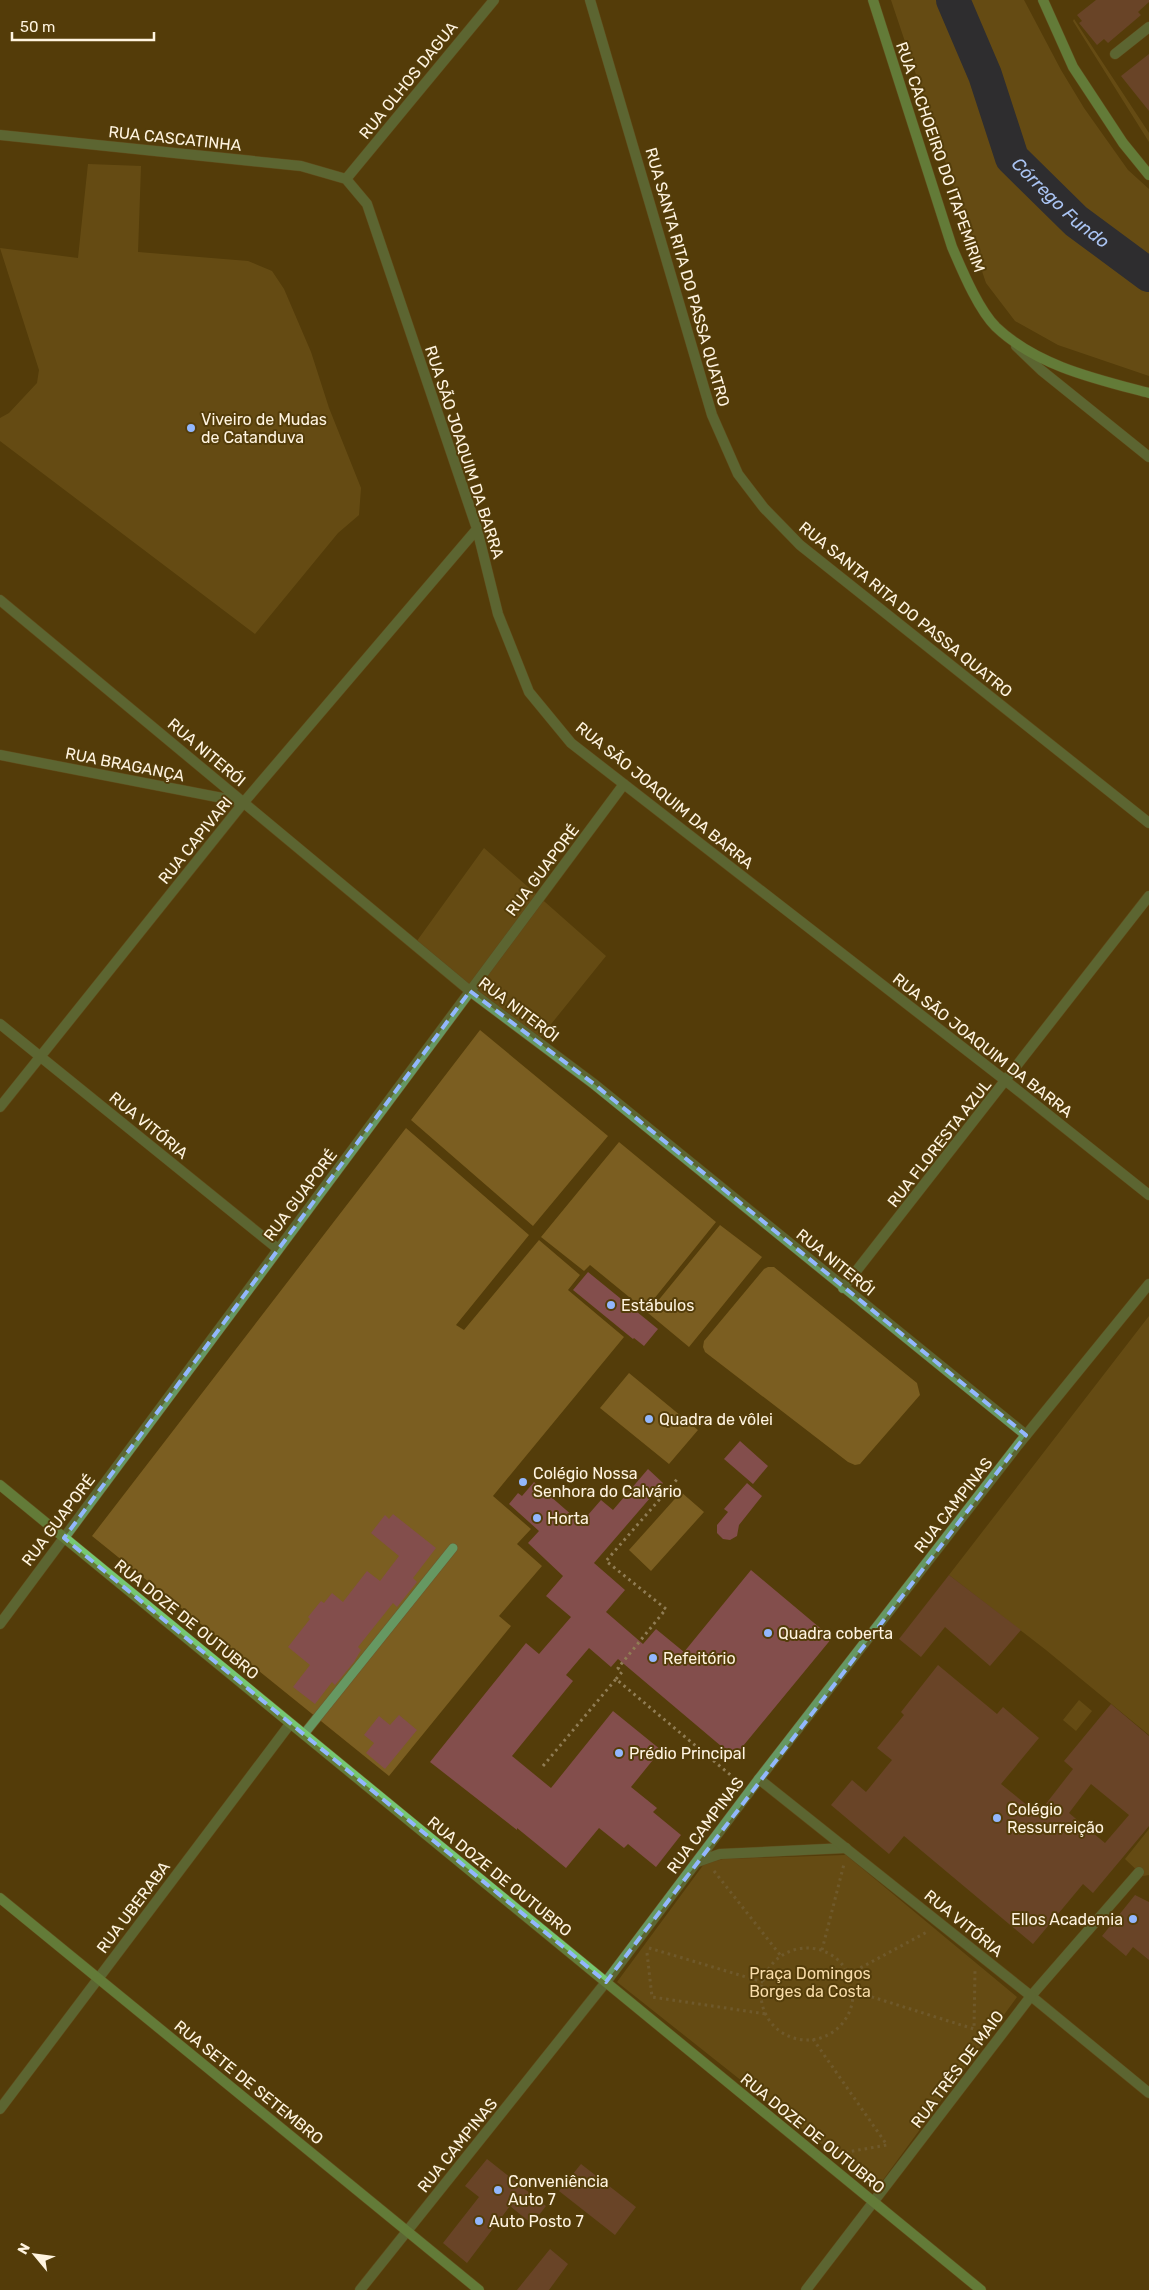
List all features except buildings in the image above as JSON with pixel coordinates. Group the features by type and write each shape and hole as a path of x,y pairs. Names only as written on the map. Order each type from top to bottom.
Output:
{"main road":[{"name":"RUA CACHOEIRO DO ITAPEMIRIM","path":"873,0 952,246 968,284 995,326"},
{"path":"1043,0 1073,67 1123,143 1149,175"},
{"path":"995,326 1027,350 1068,370 1149,393"},
{"name":"RUA DOZE DE OUTUBRO","path":"0,1485 981,2290"},
{"name":"RUA SETE DE SETEMBRO","path":"0,1898 479,2290"}],"street":[{"name":"RUA OLHOS DAGUA","path":"346,179 494,0"},
{"name":"RUA SANTA RITA DO PASSA QUATRO","path":"590,0 712,414 738,474 764,508 800,545 1149,823"},
{"path":"1115,54 1149,27"},
{"name":"RUA CASCATINHA","path":"0,135 301,166 346,179"},
{"name":"RUA SÃO JOAQUIM DA BARRA","path":"346,179 367,204 477,529 498,614 529,692 571,743 1006,1081 1149,1195"},
{"name":"RUA CACHOEIRO DO ITAPEMIRIM","path":"995,326 1041,370 1149,457"},
{"name":"RUA CAPIVARI","path":"0,1107 244,802 477,529"},
{"name":"RUA NITERÓI","path":"0,600 470,991 594,1084 1026,1435"},
{"name":"RUA BRAGANÇA","path":"0,755 244,802"},
{"name":"RUA GUAPORÉ","path":"0,1624 624,784"},
{"name":"RUA FLORESTA AZUL","path":"843,1288 1149,896"},
{"name":"RUA VITÓRIA","path":"0,1024 278,1249"},
{"name":"RUA CAMPINAS","path":"360,2290 606,1982 759,1779 1026,1435 1149,1284"},
{"name":"RUA UBERABA","path":"0,2109 290,1724"},
{"name":"RUA VITÓRIA","path":"759,1779 1031,1996 1149,2093"},
{"path":"697,1862 720,1854 846,1848"},
{"name":"RUA TRÊS DE MAIO","path":"806,2290 1031,1996 1138,1872"}],"lane":[{"path":"304,1734 453,1548"}],"path":[{"path":"543,1766 616,1680 622,1672 618,1668 666,1609 606,1561 679,1477"},
{"path":"616,1680 750,1791"},
{"path":"822,1950 844,1862"},
{"path":"710,1867 781,1956"},
{"path":"848,1974 929,1931"},
{"path":"763,1982 646,1947 652,1997 766,2014"},
{"path":"801,1948 822,1950 838,1959 848,1974 853,1991 851,2005 846,2017 837,2028 826,2035 813,2039 791,2036 781,2031 766,2014 761,1993 763,1982 770,1966 781,1956 801,1948"},
{"path":"853,1991 974,2029 976,1969"},
{"path":"813,2039 887,2144 846,2152"}],"highlighted area":[{"path":"470,991 594,1084 1026,1435 606,1982 64,1538"}],"green space":[{"path":"891,0 1024,0 1061,70 1084,108 1128,170 1149,189 1149,376 1058,345 1015,321 986,283"},
{"path":"1074,19 1149,133 1149,142 1073,21"},
{"path":"88,164 141,166 138,252 248,261 272,271 284,289 311,352 329,408 361,488 359,515 338,533 255,634 0,441 0,418 9,413 37,383 39,370 0,248 78,258"},
{"path":"484,848 606,956 535,1044 414,945"},
{"path":"480,1030 608,1136 533,1226 411,1120"},
{"path":"406,1128 529,1235 456,1325 464,1330 539,1240 580,1275 568,1290 624,1337 493,1496 531,1529 517,1544 542,1566 499,1616 511,1626 389,1776 92,1536"},
{"path":"619,1142 716,1222 645,1310 590,1265 584,1271 541,1237"},
{"path":"720,1225 762,1257 689,1347 648,1313"},
{"path":"774,1267 917,1383 920,1395 860,1464 855,1465 848,1462 705,1352 703,1347 704,1341 764,1269"},
{"path":"1149,1316 1149,1735 1046,1650 949,1575"},
{"name":"Quadra de vôlei","path":"629,1373 698,1430 669,1464 600,1408"},
{"path":"681,1492 704,1512 651,1571 629,1550"},
{"path":"1079,1700 1092,1711 1076,1731 1063,1720"},
{"path":"1149,1829 1149,1875 1143,1876 1125,1859"},
{"name":"Praça Domingos Borges da Costa","path":"846,1855 1017,1997 877,2188 617,1982 704,1864 723,1859"}],"waterway":[{"name":"Córrego Fundo","path":"953,0 985,75 1012,158 1076,221 1149,275"}],"place":[{"name":"Viveiro de Mudas de Catanduva","path":"191,428"},
{"name":"Estábulos","path":"611,1305"},
{"name":"Quadra de vôlei","path":"649,1419"},
{"name":"Colégio Nossa Senhora do Calvário","path":"523,1482"},
{"name":"Horta","path":"537,1518"},
{"name":"Quadra coberta","path":"768,1633"},
{"name":"Refeitório","path":"653,1658"},
{"name":"Prédio Principal","path":"619,1753"},
{"name":"Colégio Ressurreição","path":"997,1818"},
{"name":"Ellos Academia","path":"1133,1919"},
{"name":"Conveniência Auto 7","path":"498,2190"},
{"name":"Auto Posto 7","path":"479,2221"}]}
